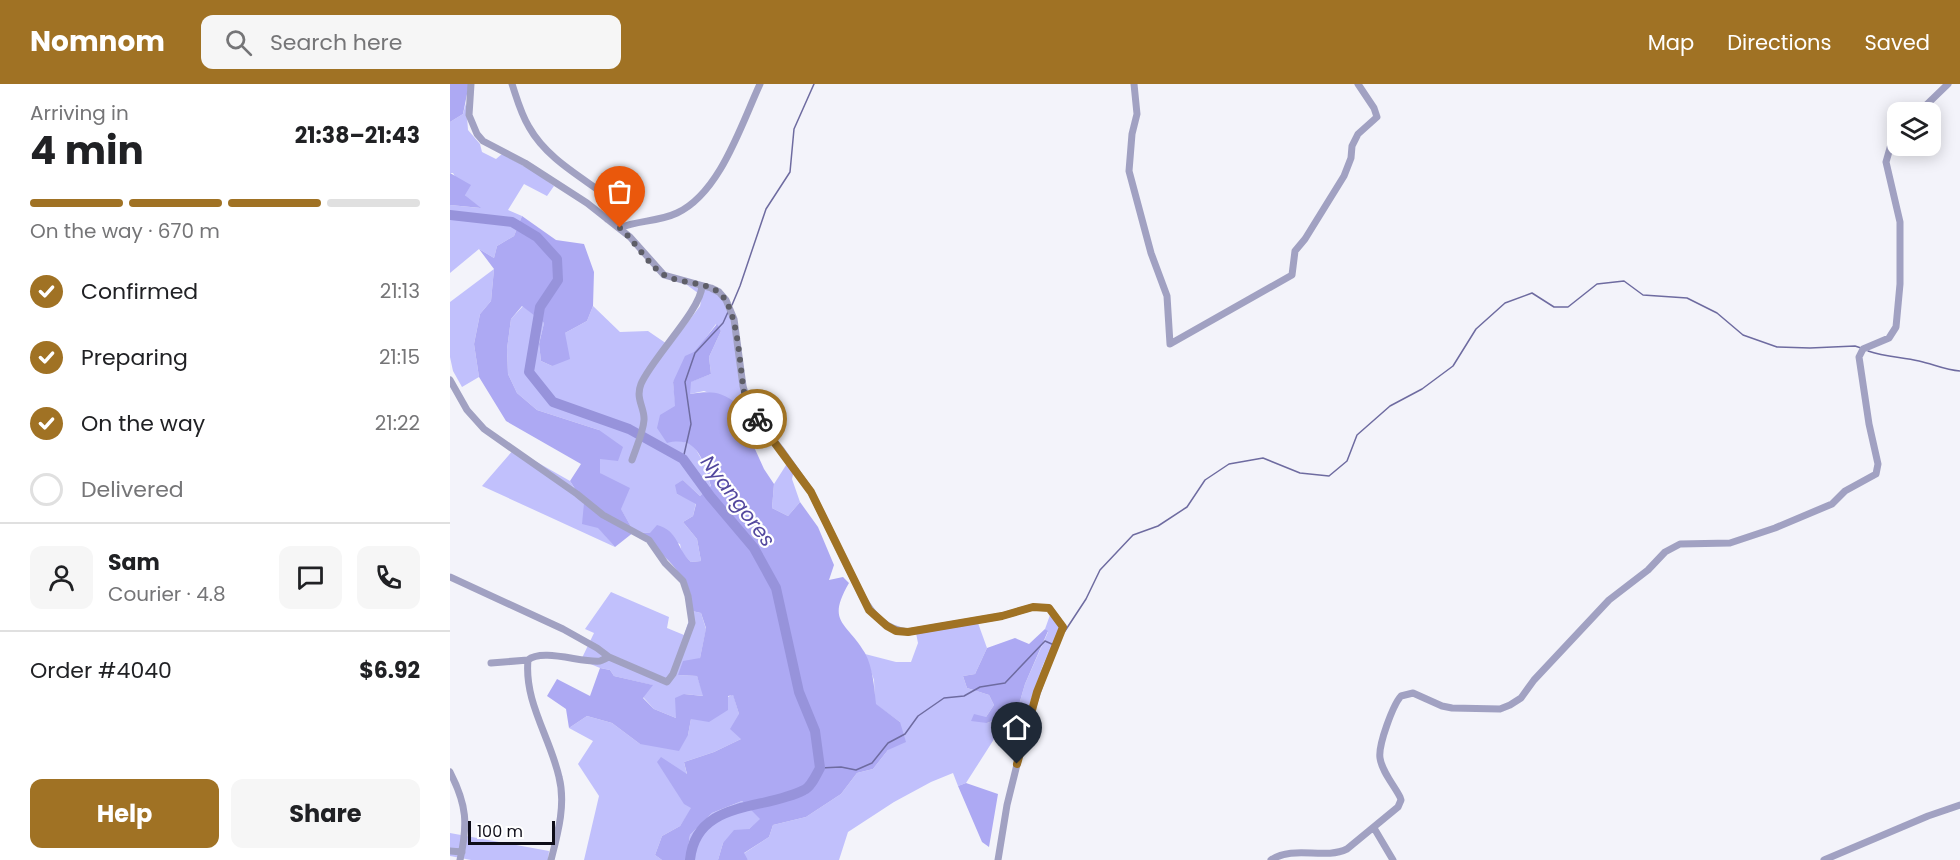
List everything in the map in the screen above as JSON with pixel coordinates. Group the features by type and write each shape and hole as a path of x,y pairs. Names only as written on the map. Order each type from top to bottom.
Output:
{"street":[{"path":"471,84 469,115 477,134 483,141 533,168 587,203 630,237 664,275 718,292 726,300 734,319 743,386 749,409 811,492 869,610 878,620 896,631 908,632 1002,616 1039,606 1049,608 1063,627 1044,673 1027,724 998,860"},
{"path":"512,84 521,112 538,141 557,160 616,203 618,207 616,213 606,219"},
{"path":"620,228 635,222 660,219 690,207 721,168 760,84"},
{"path":"1134,84 1137,114 1132,134 1129,171 1150,253 1167,297 1170,344 1292,275 1294,251 1305,239 1344,176 1351,158 1352,146 1358,134 1377,117 1374,108 1358,84"},
{"path":"1929,102 1948,84"},
{"path":"1271,860 1287,853 1331,855 1340,853 1398,807 1401,800 1384,770 1380,755 1386,731 1396,703 1401,696 1413,693 1452,708 1500,709 1510,705 1521,698 1534,680 1609,600 1647,570 1665,552 1680,544 1730,543 1774,528 1832,504 1845,491 1876,474 1878,464 1863,393 1859,357 1863,349 1889,338 1896,327 1900,284 1900,222 1886,162 1888,156"},
{"path":"632,460 645,419 640,405 640,386 698,300 702,286"},
{"path":"450,380 467,410 484,429 603,515 649,540 665,563 682,580 688,596 692,623 681,656 667,682 609,657 563,629 450,577"},
{"path":"490,663 528,660 533,656 599,661 609,657"},
{"path":"528,660 527,680 531,698 560,779 561,818 551,860"},
{"path":"450,772 463,802 465,829 461,856 450,850"},
{"path":"1824,860 1928,816 1960,806"},
{"path":"1374,828 1394,860"}],"shaded area":[{"path":"450,84 469,84 463,114 450,122"},
{"path":"466,103 468,130 480,144 482,152 496,159 502,154 554,186 547,196 524,184 508,210 522,216 514,236 497,246 494,258 479,249 450,273 450,205 480,208 465,195 453,173 450,173 450,122 463,114"},
{"path":"450,173 471,185 465,195 481,208 450,205"},
{"path":"522,216 556,240 584,244 594,272 593,306 587,321 565,333 570,359 552,366 541,361 539,344 544,323 522,306 511,319 507,349 508,374 517,393 537,410 599,430 623,447 618,461 600,459 600,473 630,488 621,509 634,532 615,547 598,528 582,524 584,503 570,481 581,464 506,421 479,377 474,344 480,314 491,301 494,269 479,249 494,258 497,246 514,236"},
{"path":"494,269 491,301 480,314 474,344 479,377 462,387 453,371 450,357 450,302"},
{"path":"687,285 716,292 725,301 731,314 737,357 754,418 732,423 737,404 704,391 690,394 690,382 711,374 709,357 721,331 716,324 673,382 679,440 694,446 703,462 711,487 700,496 683,480 677,494 696,503 693,516 683,522 697,539 701,561 691,562 682,553 680,544 650,533 634,532 600,473 599,430 537,410 517,393 508,374 507,349 511,319 523,306 544,323 539,344 541,361 552,366 565,333 587,321 593,306 620,332 648,331 670,346 700,306 702,296"},
{"path":"717,324 721,331 709,357 711,374 691,382 690,394 715,393 737,404 732,423 737,437 750,438 764,469 774,484 772,508 788,516 800,502 818,527 834,565 829,580 843,577 849,583 839,606 841,621 868,659 876,704 900,722 906,742 888,750 873,769 857,773 841,794 806,817 773,825 769,837 744,853 748,860 718,860 723,843 734,830 749,829 760,819 742,801 712,813 690,835 687,855 690,860 662,860 655,855 662,836 680,826 691,808 684,804 657,762 661,757 687,774 684,762 714,752 741,739 730,729 739,714 733,695 728,696 728,710 709,722 691,719 688,735 679,751 640,744 612,723 587,716 569,728 566,709 547,696 557,679 590,696 600,668 610,670 614,676 653,685 643,698 654,709 676,718 675,698 684,694 703,696 697,676 678,675 683,661 700,658 706,628 701,613 692,611 685,584 673,565 634,532 650,533 657,525 664,528 673,536 691,562 701,561 697,539 683,522 693,516 696,504 677,494 675,485 683,480 700,496 711,486 698,452 686,443 667,443 657,428 660,415 675,406 673,382 685,356 694,352"},
{"path":"514,449 570,481 598,527 615,547 482,486"},
{"path":"788,462 794,470 792,479 800,502 788,516 772,508 774,484"},
{"path":"611,592 669,617 667,628 684,635 692,611 701,613 706,629 700,658 678,675 697,676 704,696 684,694 676,718 654,709 643,697 652,685 614,676 610,670 581,660 594,633 585,629"},
{"path":"1050,615 1059,626 1058,633 1043,665 1024,720 1014,722 1025,684 1048,632 1045,629"},
{"path":"978,623 987,648 975,674 963,676 967,688 989,695 994,705 986,717 987,723 997,719 1005,722 966,783 958,786 953,773 894,802 848,832 839,860 748,860 743,854 769,837 773,825 806,817 841,794 857,773 873,769 888,750 900,722 875,704 874,680 865,654 896,662 911,662 918,643 916,633"},
{"path":"1045,629 1048,631 1025,684 1014,722 997,719 987,723 971,721 974,714 986,717 994,705 989,695 967,688 963,676 975,674 987,648 1015,638 1029,644"},
{"path":"733,694 739,714 741,739 714,752 684,762 687,775 661,758 692,808 680,826 662,836 655,855 662,860 584,860 599,796 578,764 593,741 569,728 587,716 612,723 640,744 688,735 691,719"},
{"path":"966,783 998,794 989,847 982,842 958,786"},
{"path":"742,801 761,819 749,829 723,843 718,860 690,860 687,855 690,835 712,813"},
{"path":"450,833 549,851 548,860 471,860 450,856"}],"waterway":[{"path":"732,305 766,209 790,172 794,129 814,84"},
{"name":"Nyangores","path":"450,215 512,222 537,237 557,259 558,280 540,307 529,372 553,402 629,429 683,459 710,496 754,548 776,588 799,692 815,731 820,768 811,784 804,790 788,797 734,810 705,826 695,840 690,860"},
{"path":"1065,631 1086,599 1100,570 1133,535 1158,526 1187,507 1205,480 1229,464 1263,458 1300,473 1329,476 1347,461 1357,435 1390,406 1422,389 1453,366 1476,329 1505,303 1532,293 1554,307 1568,307 1597,284 1624,281 1643,295 1687,298 1717,313 1743,335 1777,347 1855,346 1861,348"},
{"path":"683,459 691,424 685,382 695,353 723,323 728,312"},
{"path":"1868,351 1960,371"},
{"path":"820,768 841,767 856,770 872,763 888,743 905,734 918,716 944,698 964,696 980,687 1005,683 1045,641 1054,645"}],"way so far":[{"path":"620,228 664,275 711,288 726,300 734,319 745,397 749,409 757,419"}],"route":[{"path":"757,419 811,492 869,610 887,626 896,631 924,631 1002,616 1033,607 1049,608 1063,627 1037,692 1017,764"}]}
